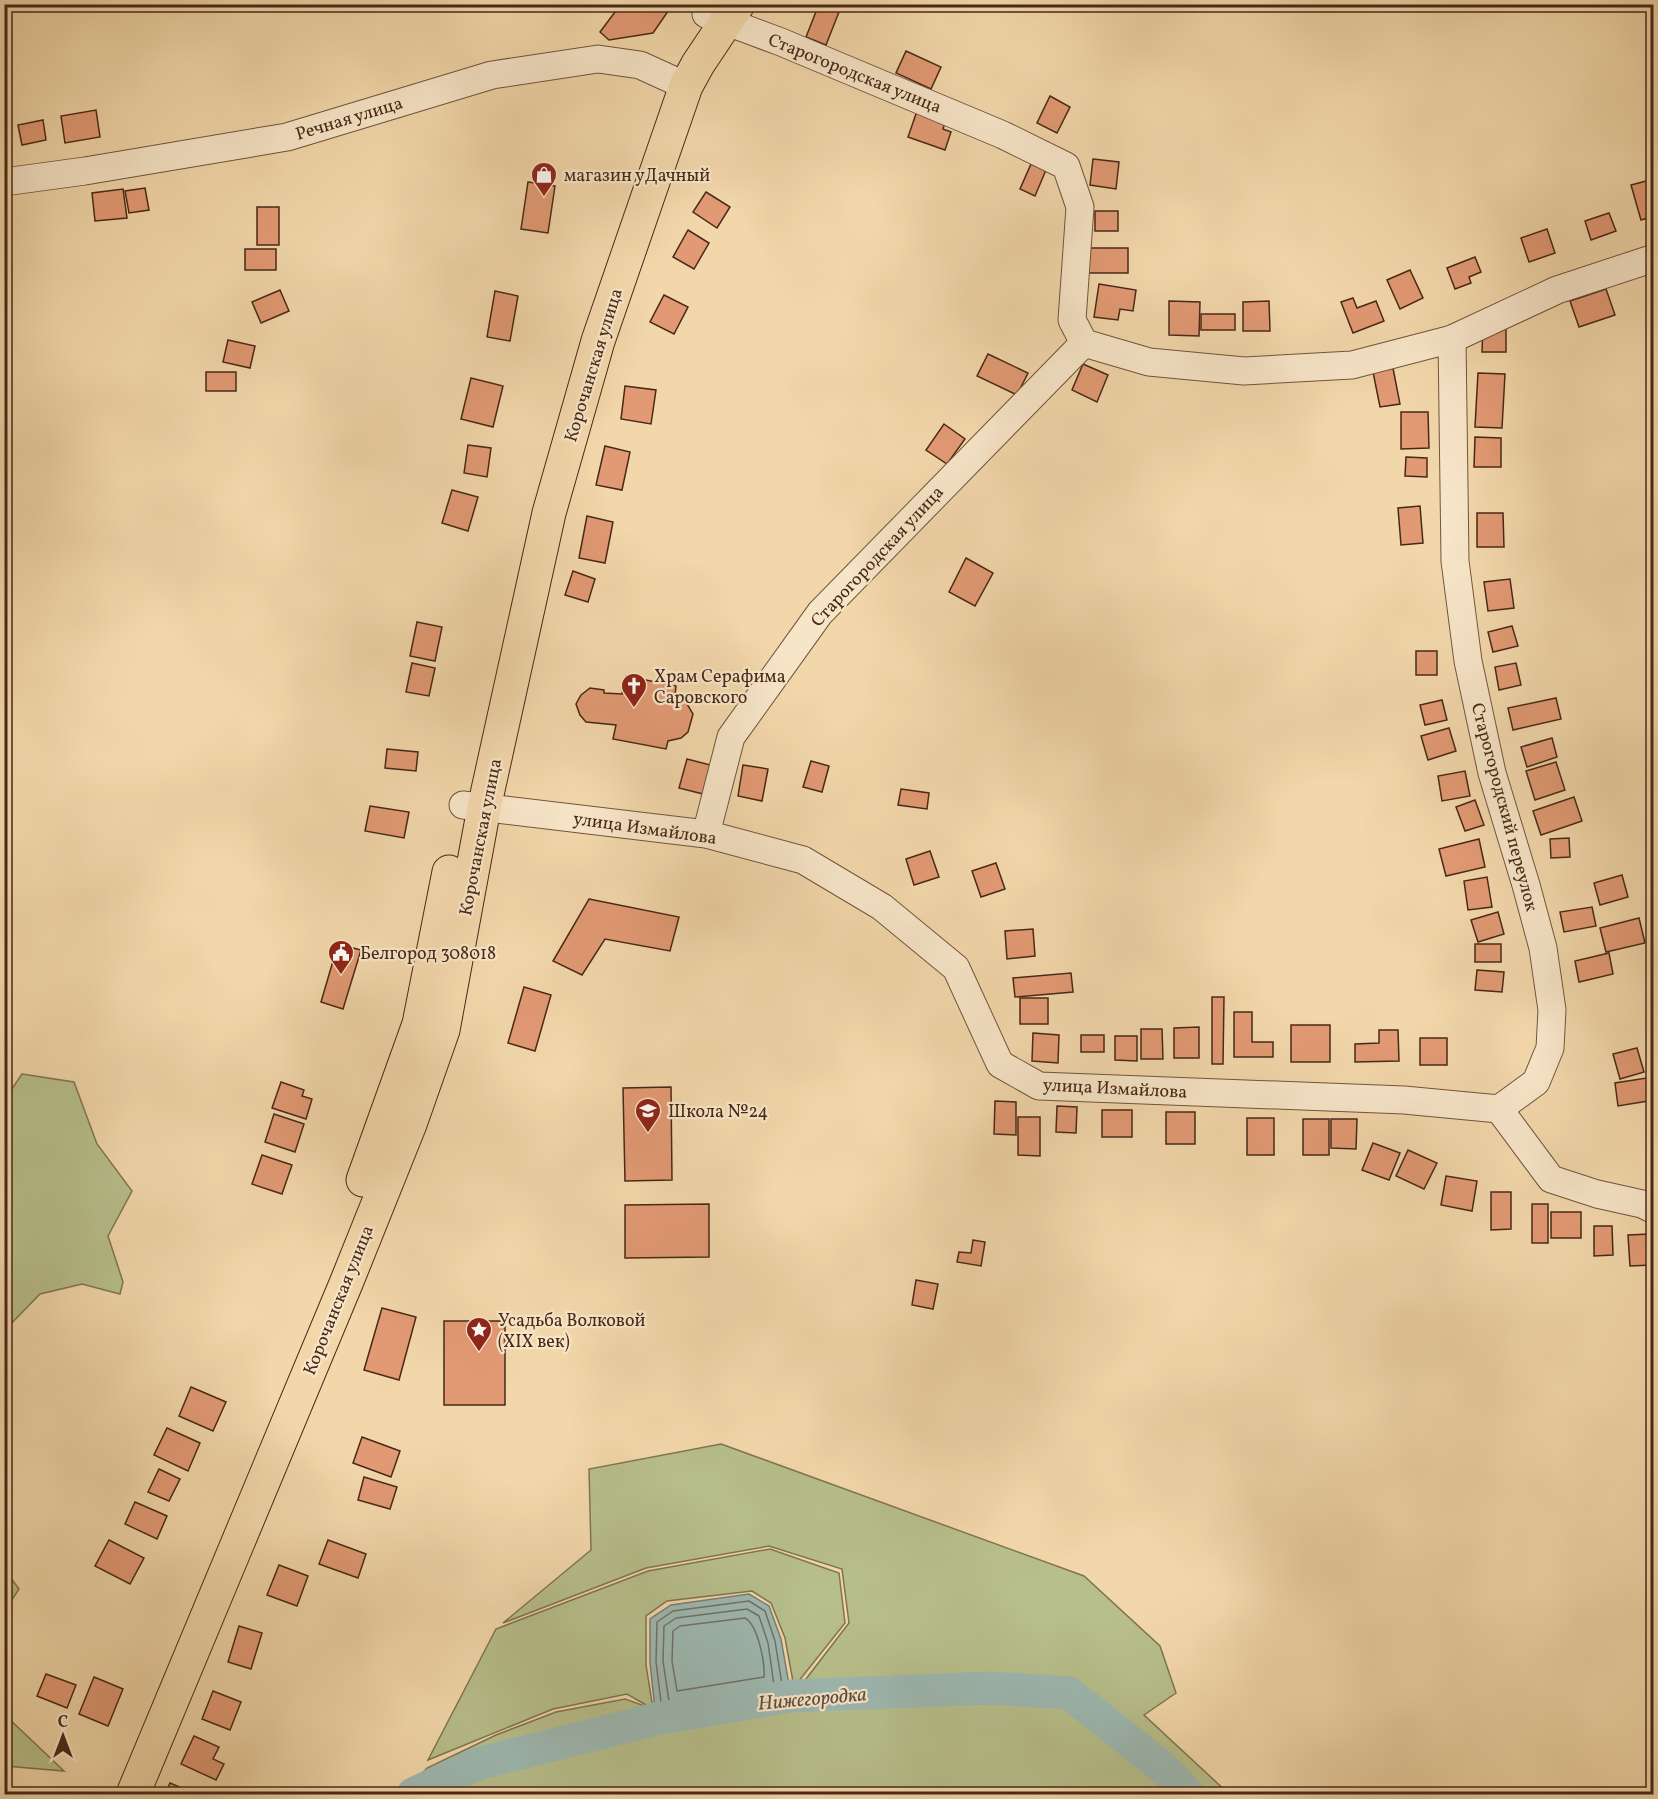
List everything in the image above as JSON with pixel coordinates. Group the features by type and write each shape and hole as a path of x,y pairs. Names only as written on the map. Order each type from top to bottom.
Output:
{"main road":[{"name":"Корочанская улица","path":"114,1794 316,1302 388,1115 419,1024 549,513 598,341 677,81 698,64 721,11"},
{"name":"Корочанская улица","path":"133,1794 347,1281 410,1124 432,1062 443,1030 473,806"}],"street":[{"name":"Старогородская улица","path":"706,834 731,737 820,613 1084,343 1072,320 1080,207 1066,166 1003,135 781,42 721,11"},
{"name":"Речная улица","path":"4,182 86,171 287,137 492,75 598,58 640,65 677,81"},
{"path":"1084,343 1149,362 1244,371 1352,365 1452,339 1557,290 1653,258"},
{"name":"Старогородский переулок","path":"1452,339 1455,561 1468,661 1492,773 1543,948 1552,1010 1550,1048 1536,1082 1498,1109"},
{"name":"улица Измайлова","path":"473,806 706,834 802,860 882,907 956,968 999,1064 1039,1086 1404,1100 1498,1109"},
{"path":"1498,1109 1551,1179 1597,1194 1642,1203 1653,1210"}],"green space":[{"path":"22,1074 74,1082 97,1144 132,1191 108,1236 123,1282 120,1294 82,1284 40,1294 6,1329 5,1335 5,1099"},
{"path":"721,1444 1084,1576 1160,1646 1176,1693 1144,1715 1229,1794 1194,1794 1166,1765 1071,1690 990,1683 796,1692 849,1623 842,1569 769,1546 646,1568 503,1623 591,1550 589,1469"},
{"path":"770,1549 839,1573 845,1623 794,1687 785,1638 771,1603 752,1591 667,1601 646,1616 646,1665 653,1709 627,1694 553,1709 428,1760 496,1629 648,1571"},
{"path":"4,1571 19,1589 5,1610"},
{"path":"998,1694 1068,1697 1161,1772 1182,1794 1104,1794 1098,1791 402,1794 427,1768 496,1735 556,1712 625,1699 645,1706 656,1723 789,1702"},
{"path":"5,1715 64,1771 5,1766"}],"water":[{"path":"749,1594 769,1606 781,1639 791,1696 656,1719 650,1662 650,1619 671,1605"}],"building":[{"path":"621,4 673,4 653,33 609,40 600,32"},
{"path":"819,4 839,12 826,45 806,37"},
{"path":"906,51 941,67 931,89 896,73"},
{"path":"1050,96 1070,107 1057,133 1037,123"},
{"path":"4,104 6,104 11,136 4,137"},
{"path":"96,110 100,137 65,143 61,116"},
{"path":"917,111 946,120 943,129 951,132 945,150 908,137"},
{"path":"43,120 46,140 22,145 18,125"},
{"path":"1093,159 1119,162 1116,189 1090,185"},
{"path":"1031,164 1046,170 1035,196 1020,189"},
{"path":"1650,180 1654,192 1654,216 1641,220 1631,185"},
{"path":"528,182 555,186 548,233 521,229"},
{"path":"145,188 149,210 129,213 125,191"},
{"path":"123,189 127,218 95,221 92,193"},
{"path":"706,192 730,207 717,228 693,212"},
{"path":"257,207 279,207 279,245 257,245"},
{"path":"1095,211 1118,211 1118,231 1095,231"},
{"path":"1609,213 1616,231 1591,240 1585,221"},
{"path":"1547,229 1555,253 1529,262 1521,238"},
{"path":"688,230 709,243 694,269 673,257"},
{"path":"1089,248 1128,248 1128,273 1088,273"},
{"path":"245,249 276,249 276,270 245,270"},
{"path":"1475,257 1481,272 1469,277 1471,283 1455,289 1447,268"},
{"path":"1410,270 1423,298 1400,309 1387,280"},
{"path":"1099,284 1136,290 1133,311 1120,309 1118,320 1094,317"},
{"path":"1606,289 1615,315 1579,327 1570,301"},
{"path":"280,290 289,311 261,323 252,302"},
{"path":"495,291 518,296 510,341 487,337"},
{"path":"664,295 688,307 674,334 650,322"},
{"path":"1353,298 1357,308 1376,301 1384,321 1353,333 1341,302"},
{"path":"1169,301 1200,302 1199,336 1169,335"},
{"path":"1269,301 1270,331 1243,331 1243,302"},
{"path":"1201,314 1235,314 1235,330 1201,330"},
{"path":"1483,325 1506,325 1506,352 1482,352"},
{"path":"228,340 255,346 250,368 223,362"},
{"path":"988,354 1028,373 1017,395 977,376"},
{"path":"1392,363 1400,404 1380,407 1372,367"},
{"path":"1083,364 1108,375 1097,402 1072,390"},
{"path":"206,372 236,372 236,391 206,391"},
{"path":"1478,373 1505,374 1502,428 1475,427"},
{"path":"471,378 503,386 493,427 461,419"},
{"path":"625,386 656,390 651,424 621,419"},
{"path":"1401,412 1428,412 1429,448 1401,449"},
{"path":"944,424 965,439 947,464 926,450"},
{"path":"1475,437 1501,438 1501,467 1474,467"},
{"path":"468,445 491,448 487,477 464,473"},
{"path":"605,446 630,452 622,490 596,485"},
{"path":"1406,457 1427,458 1427,477 1405,476"},
{"path":"452,490 478,497 468,531 442,523"},
{"path":"1420,506 1423,543 1401,545 1398,508"},
{"path":"1477,513 1503,513 1504,547 1477,547"},
{"path":"587,516 613,522 605,563 579,558"},
{"path":"966,558 993,573 975,606 949,592"},
{"path":"573,571 595,579 588,602 565,595"},
{"path":"1510,579 1514,608 1488,611 1484,582"},
{"path":"417,622 442,627 435,661 410,656"},
{"path":"1512,626 1518,646 1493,652 1488,632"},
{"path":"1416,651 1437,651 1437,675 1416,675"},
{"path":"412,663 435,668 429,696 406,692"},
{"path":"1516,663 1521,685 1499,690 1495,667"},
{"name":"Храм Серафима Саровского","path":"626,676 676,686 675,696 686,702 693,714 688,732 681,738 668,741 666,749 613,739 616,725 586,722 580,715 576,704 581,695 590,688 604,690 604,693 622,694"},
{"path":"1556,698 1561,719 1513,730 1508,708"},
{"path":"1442,700 1447,720 1425,725 1420,705"},
{"path":"1449,728 1456,751 1428,760 1421,736"},
{"path":"1552,738 1557,757 1527,767 1521,747"},
{"path":"387,749 418,752 416,771 385,768"},
{"path":"687,759 718,767 711,796 679,788"},
{"path":"811,761 829,766 822,792 803,787"},
{"path":"1556,762 1565,790 1535,800 1526,771"},
{"path":"743,765 768,769 762,801 738,796"},
{"path":"1465,771 1470,796 1442,801 1438,776"},
{"path":"901,789 929,793 927,809 898,805"},
{"path":"1574,797 1582,821 1541,835 1533,811"},
{"path":"1475,800 1484,825 1465,831 1456,807"},
{"path":"370,806 409,812 404,838 365,831"},
{"path":"1569,838 1570,857 1551,858 1550,839"},
{"path":"1479,839 1485,867 1446,876 1439,849"},
{"path":"930,851 939,877 914,885 906,859"},
{"path":"996,863 1005,889 981,897 972,871"},
{"path":"1622,875 1628,897 1600,905 1594,883"},
{"path":"1487,877 1492,907 1468,910 1464,881"},
{"path":"589,899 679,917 670,951 605,939 582,975 553,961"},
{"path":"1592,907 1596,926 1564,932 1560,912"},
{"path":"1498,912 1504,934 1478,942 1471,920"},
{"path":"1639,918 1645,943 1606,952 1600,928"},
{"path":"1033,929 1035,956 1007,959 1005,931"},
{"name":"Белгород 308018","path":"338,944 361,950 343,1009 321,1002"},
{"path":"1475,944 1501,944 1501,962 1475,962"},
{"path":"1609,953 1613,974 1579,982 1575,961"},
{"path":"1477,970 1504,972 1502,992 1475,990"},
{"path":"1071,973 1073,992 1015,997 1013,978"},
{"path":"524,987 551,995 535,1051 508,1043"},
{"path":"1212,997 1224,997 1223,1064 1212,1064"},
{"path":"1020,998 1048,998 1048,1024 1020,1024"},
{"path":"1234,1012 1252,1012 1252,1042 1273,1042 1273,1057 1234,1057"},
{"path":"1291,1025 1330,1025 1330,1062 1291,1062"},
{"path":"1199,1027 1199,1058 1174,1058 1174,1028"},
{"path":"1141,1029 1162,1029 1163,1059 1141,1059"},
{"path":"1379,1030 1398,1030 1399,1061 1355,1062 1355,1044 1379,1043"},
{"path":"1033,1033 1059,1035 1058,1063 1032,1061"},
{"path":"1081,1035 1104,1035 1104,1052 1081,1052"},
{"path":"1115,1036 1137,1036 1137,1061 1115,1060"},
{"path":"1420,1038 1447,1038 1447,1065 1420,1065"},
{"path":"1637,1048 1644,1072 1620,1079 1613,1054"},
{"path":"1653,1077 1654,1100 1618,1106 1615,1083"},
{"path":"281,1082 304,1090 302,1096 312,1099 306,1119 272,1108"},
{"name":"Школа №24","path":"671,1087 672,1180 625,1181 623,1088"},
{"path":"995,1101 1016,1102 1016,1135 994,1134"},
{"path":"1057,1106 1077,1107 1076,1133 1056,1132"},
{"path":"1102,1110 1132,1110 1132,1137 1102,1137"},
{"path":"1166,1112 1195,1112 1195,1144 1166,1144"},
{"path":"274,1114 304,1124 295,1152 265,1142"},
{"path":"1018,1117 1040,1117 1040,1156 1018,1155"},
{"path":"1247,1118 1274,1118 1274,1155 1247,1155"},
{"path":"1303,1119 1329,1119 1329,1155 1303,1155"},
{"path":"1331,1119 1357,1119 1356,1149 1331,1148"},
{"path":"1373,1143 1400,1153 1389,1180 1362,1170"},
{"path":"1408,1150 1437,1163 1424,1189 1396,1176"},
{"path":"262,1155 292,1165 282,1194 252,1184"},
{"path":"1446,1176 1477,1181 1472,1211 1441,1205"},
{"path":"1491,1192 1511,1192 1511,1229 1491,1230"},
{"path":"709,1204 709,1257 625,1258 625,1205"},
{"path":"1532,1204 1548,1204 1548,1243 1532,1243"},
{"path":"1551,1212 1581,1212 1581,1238 1551,1238"},
{"path":"1594,1226 1612,1226 1613,1255 1594,1256"},
{"path":"1650,1234 1652,1265 1630,1266 1628,1235"},
{"path":"973,1240 985,1242 981,1266 957,1262 959,1252 971,1253"},
{"path":"916,1280 938,1284 933,1309 912,1305"},
{"path":"382,1308 416,1317 399,1380 364,1370"},
{"path":"444,1321 505,1321 505,1405 444,1405"},
{"path":"191,1387 226,1402 213,1431 179,1416"},
{"path":"167,1428 200,1443 188,1471 154,1455"},
{"path":"362,1437 400,1451 391,1477 353,1463"},
{"path":"159,1469 180,1479 169,1501 148,1492"},
{"path":"364,1477 397,1487 390,1509 358,1500"},
{"path":"135,1502 167,1516 157,1539 125,1524"},
{"path":"109,1540 144,1558 130,1584 95,1566"},
{"path":"328,1540 366,1554 358,1578 319,1564"},
{"path":"279,1565 308,1576 297,1606 267,1595"},
{"path":"239,1626 262,1633 251,1669 228,1662"},
{"path":"46,1674 76,1685 67,1708 37,1696"},
{"path":"94,1677 123,1689 108,1726 79,1714"},
{"path":"213,1691 241,1702 230,1730 202,1719"},
{"path":"194,1736 219,1747 213,1759 224,1764 216,1780 181,1764"},
{"path":"170,1783 196,1794 165,1794"}],"waterway":[{"name":"Нижегородка","path":"413,1794 477,1764 656,1719 791,1696 991,1688 1069,1693 1162,1767 1188,1794"}],"place":[{"name":"магазин уДачный","path":"544,198"},
{"name":"Храм Серафима Саровского","path":"634,709"},
{"name":"Белгород 308018","path":"341,976"},
{"name":"Школа №24","path":"648,1134"},
{"name":"Усадьба Волковой (XIX век)","path":"479,1353"}]}
